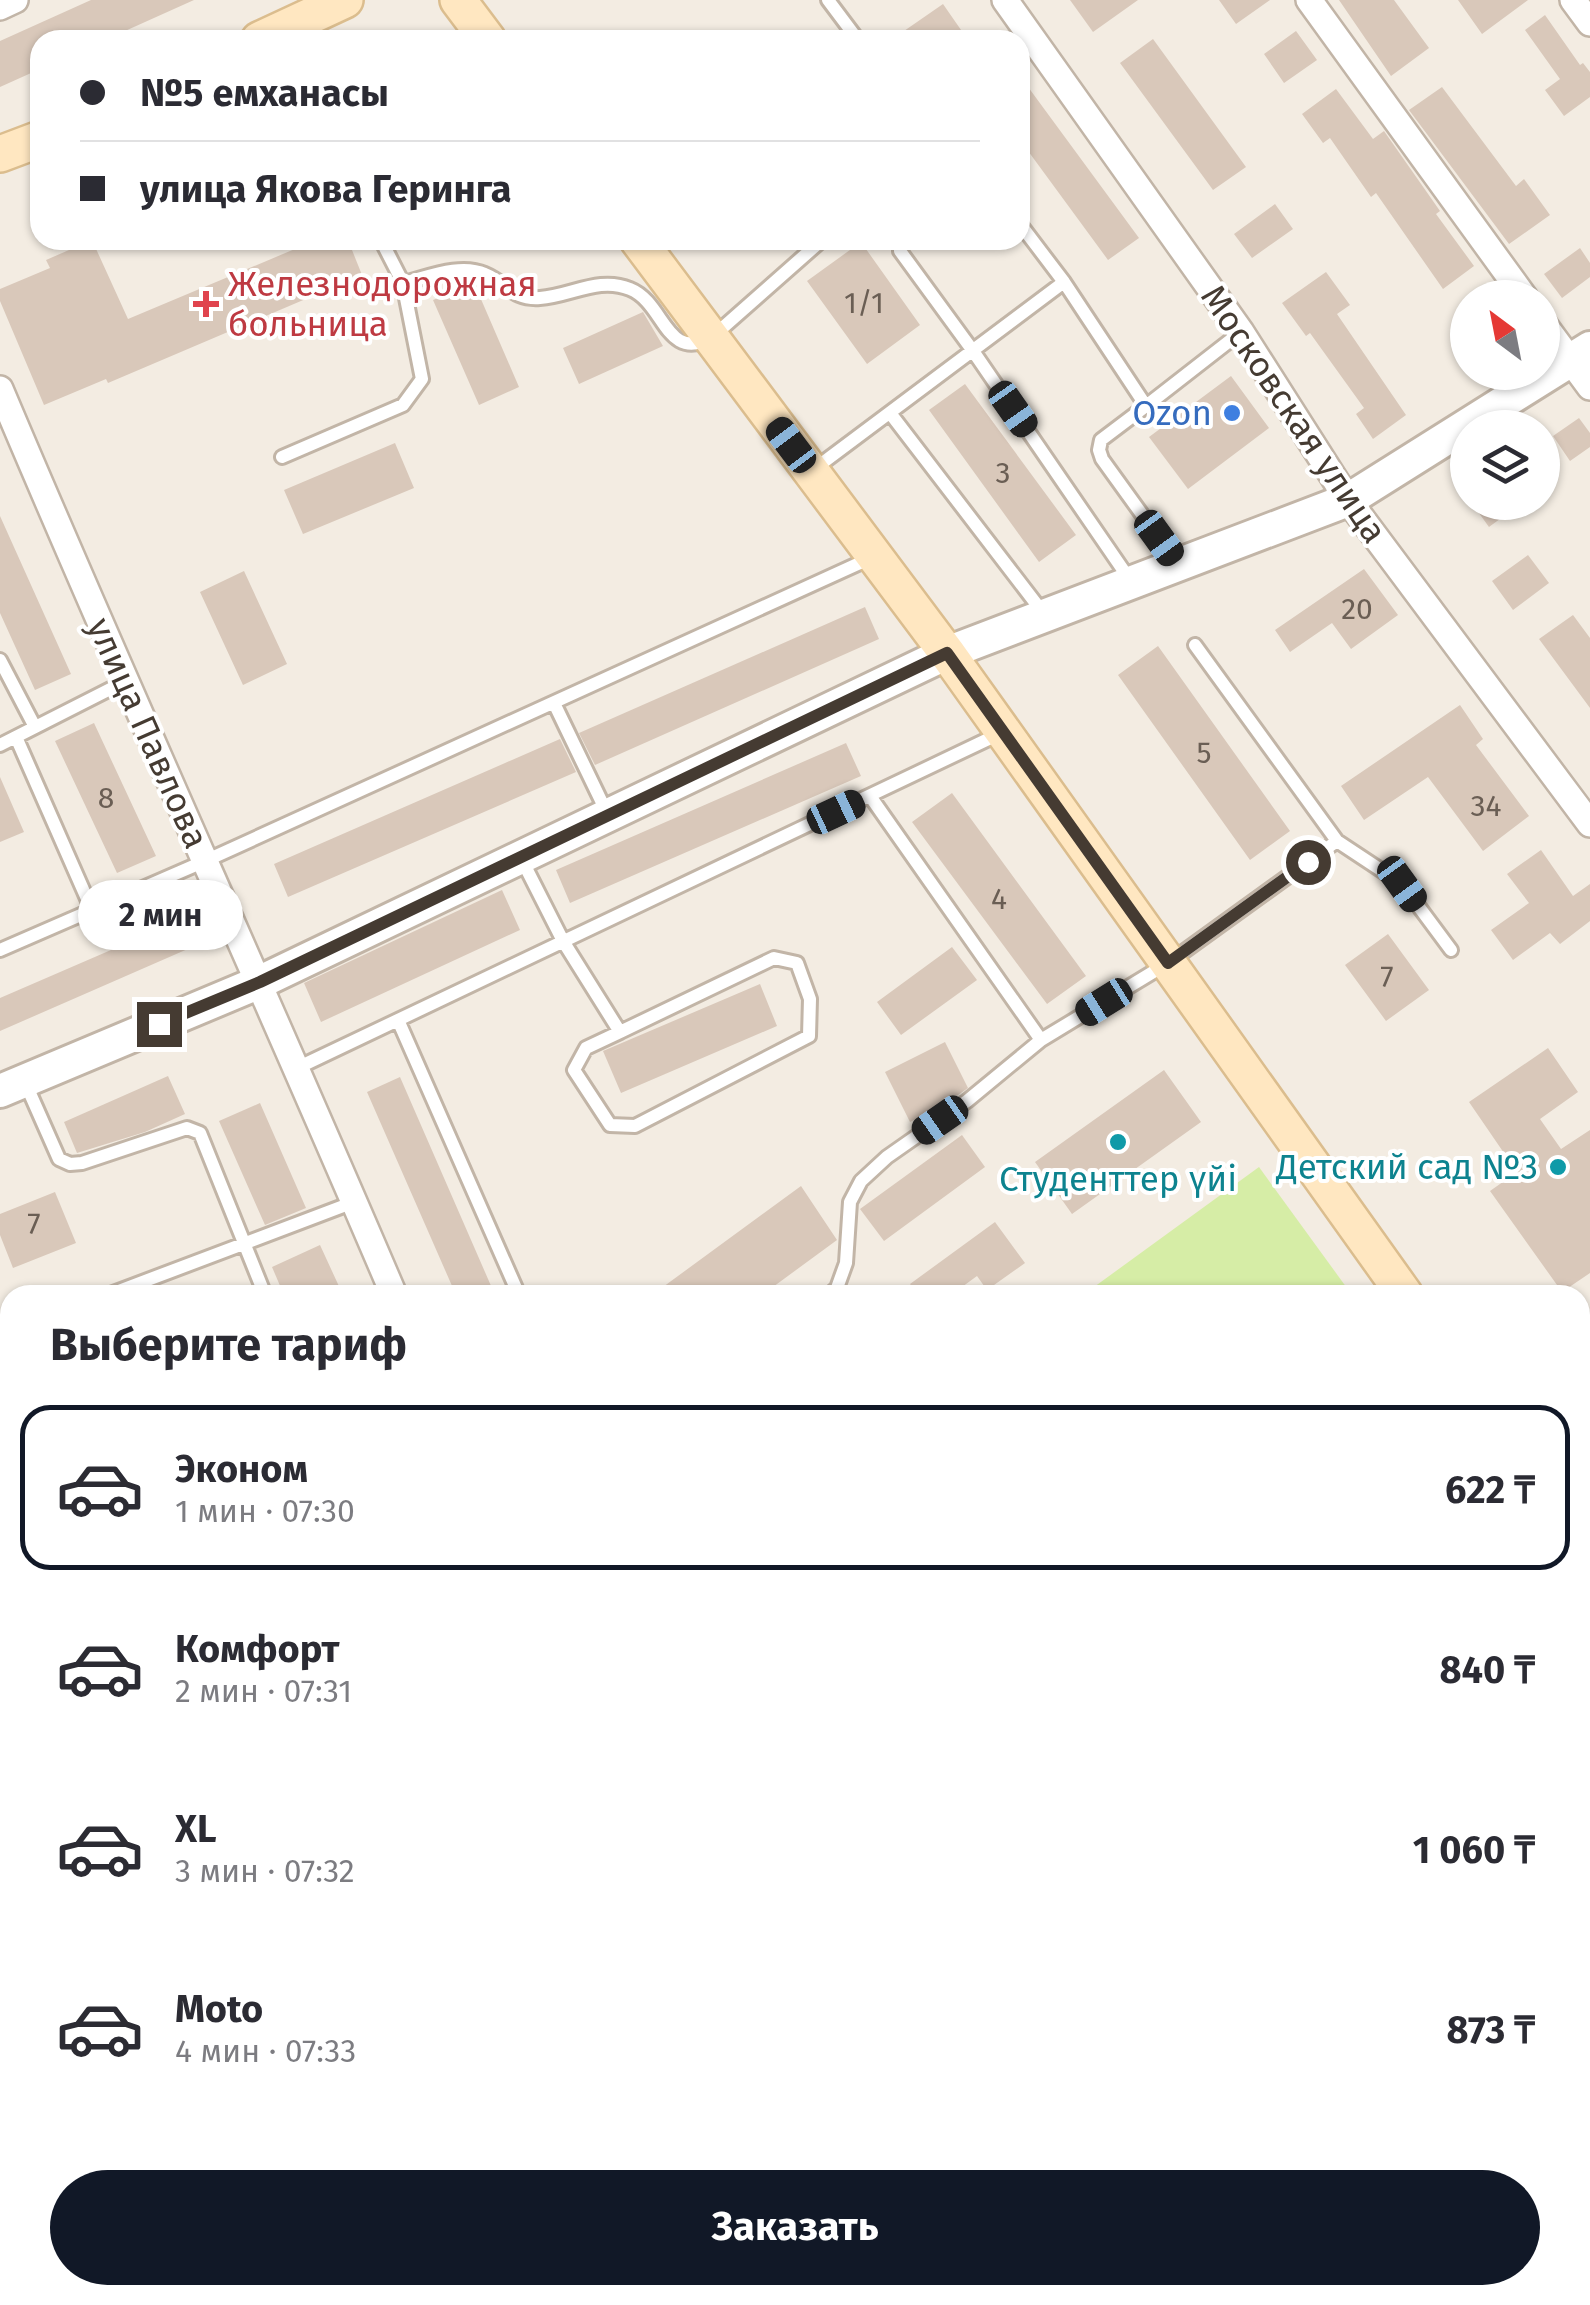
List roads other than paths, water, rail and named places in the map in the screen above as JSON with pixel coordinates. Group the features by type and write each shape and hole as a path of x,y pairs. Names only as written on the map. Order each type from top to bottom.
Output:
{"main road":[{"path":"286,30 346,0"},
{"path":"458,0 480,30"},
{"path":"0,154 30,143"},
{"path":"645,250 947,653 1399,1285"}],"street":[{"path":"0,7 14,0"},
{"name":"Московская улица","path":"1005,0 1019,30"},
{"path":"1308,0 1512,280"},
{"path":"1573,0 1590,22"},
{"name":"Московская улица","path":"1030,50 1241,332 1348,500 1590,824"},
{"path":"12,1086 260,982 947,653 1348,500 1584,366 1560,341"},
{"name":"улица Павлова","path":"0,389 124,682 260,982 386,1285"}],"lane":[{"path":"828,0 850,30"},
{"path":"1030,237 1146,406"},
{"path":"282,457 403,405 422,379 402,283 386,250"},
{"path":"402,283 460,269 486,274 508,291 538,298 605,282 638,292 683,344 696,346 711,338 811,250"},
{"path":"900,250 1132,583"},
{"path":"811,472 1064,282"},
{"path":"1178,565 1099,450 1102,440 1241,332"},
{"path":"890,414 1045,616"},
{"path":"0,950 205,861 875,556"},
{"path":"1196,645 1336,841 1402,884 1451,950"},
{"path":"0,660 36,728"},
{"path":"0,745 124,682"},
{"path":"554,702 608,816"},
{"path":"297,1068 1003,732"},
{"path":"16,737 92,910"},
{"path":"870,796 1041,1040"},
{"path":"838,1285 846,1262 850,1202 861,1181 887,1157 966,1101 1041,1040 1168,963 1336,841"},
{"path":"521,858 564,941 620,1032"},
{"path":"774,958 797,963 810,999 809,1036 635,1126 610,1124 574,1070 586,1048 620,1032 774,958"},
{"path":"398,1020 515,1285"},
{"path":"12,1086 59,1158 70,1164 82,1164 186,1128 200,1133 261,1285"},
{"path":"136,1285 354,1202"}],"place":[{"name":"Железнодорожная больница","path":"206,304"},
{"name":"Ozon","path":"1232,413"},
{"name":"Студенттер үйі","path":"1118,1142"},
{"name":"Детский сад №3","path":"1558,1167"}]}
